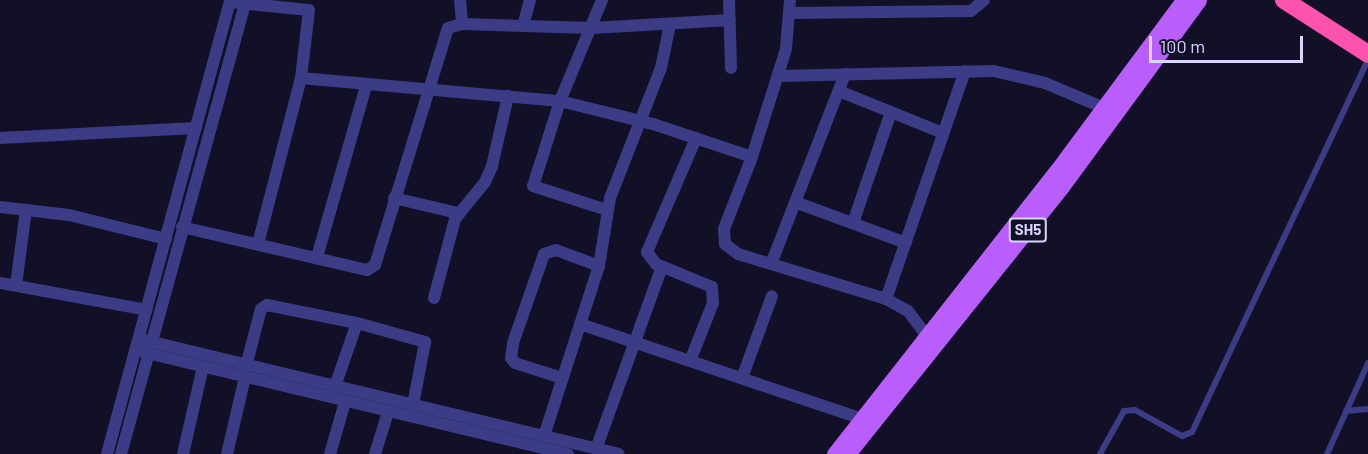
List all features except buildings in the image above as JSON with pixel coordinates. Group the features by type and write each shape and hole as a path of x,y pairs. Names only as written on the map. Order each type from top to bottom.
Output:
{"highway":[{"path":"1284,0 1368,54"}],"main road":[{"name":"SH5","path":"848,454 1054,197 1183,0"},
{"name":"SH5","path":"834,454 1199,0"}],"street":[{"path":"460,0 462,24"},
{"path":"523,26 530,0"},
{"path":"602,0 560,101 533,186 607,210"},
{"path":"729,0 731,68"},
{"path":"927,336 908,311 886,299 730,250 722,237 779,76 790,7 933,6 971,11 984,0"},
{"path":"121,454 144,346 147,310 230,1 309,10 301,78 258,244"},
{"path":"107,454 182,227 246,2"},
{"path":"182,227 316,257 357,270 375,265 443,37 448,28 462,24 592,28 730,21"},
{"path":"544,436 599,266 607,210 638,120 661,68 670,24"},
{"path":"886,299 965,70"},
{"path":"779,76 965,70 1015,74 1110,110"},
{"path":"771,264 845,74"},
{"path":"301,78 366,86 560,101 638,120 752,157"},
{"path":"316,257 366,86"},
{"path":"839,91 943,133"},
{"path":"435,298 458,213 485,182 508,96"},
{"path":"853,223 891,112"},
{"path":"0,138 196,128"},
{"path":"690,361 713,303 712,287 650,261 648,248 696,138"},
{"path":"394,198 458,213"},
{"path":"795,202 906,243"},
{"path":"0,207 69,214 166,239"},
{"path":"16,285 26,210"},
{"path":"562,378 514,363 511,358 513,343 544,254 556,250 599,266"},
{"path":"596,449 662,267"},
{"path":"0,283 147,310"},
{"path":"742,378 772,296"},
{"path":"227,454 261,309 267,305 357,323 425,342 413,405"},
{"path":"333,393 357,323"},
{"path":"580,324 862,418"},
{"path":"144,346 203,367 245,371"},
{"path":"144,346 333,393 413,405 618,454"},
{"path":"183,454 203,367"},
{"path":"333,393 345,402 524,449 568,454"},
{"path":"330,454 345,402"},
{"path":"375,454 388,412"}],"lane":[{"path":"1100,454 1124,411 1135,410 1182,436 1192,432 1368,60"},
{"path":"1327,454 1368,363"},
{"path":"1346,411 1368,409"}]}
